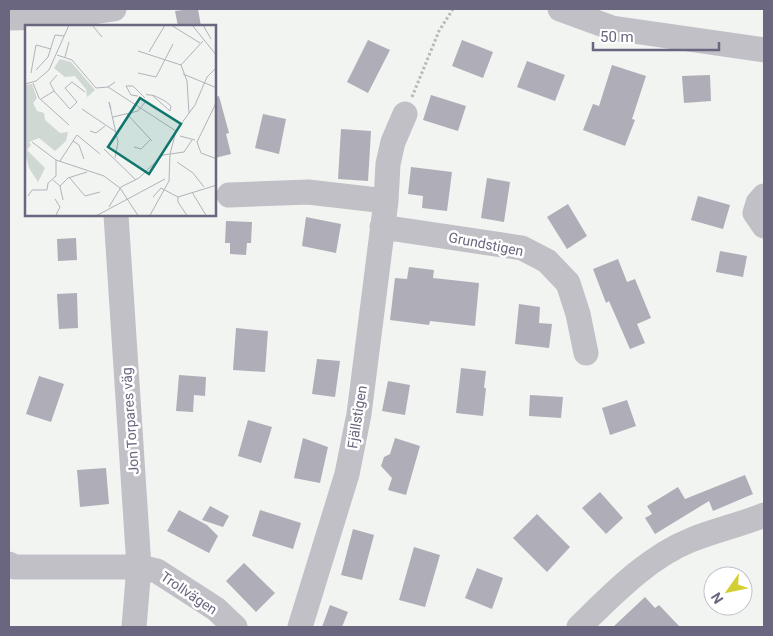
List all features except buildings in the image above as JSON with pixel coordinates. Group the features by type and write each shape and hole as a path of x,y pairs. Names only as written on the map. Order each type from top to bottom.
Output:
{"street":[{"path":"560,9 612,28 764,50"},
{"path":"9,18 109,15"},
{"name":"Fjällstigen","path":"300,627 347,474 359,414 386,201 388,164 393,142 405,114"},
{"path":"229,196 308,192 386,201"},
{"path":"764,196 758,203 755,213 764,226"},
{"name":"Jon Torpares väg","path":"116,216 139,567 134,627"},
{"name":"Grundstigen","path":"382,227 522,248 547,261 568,284 578,314 586,353"},
{"path":"579,627 644,568 663,554 690,540 764,515"},
{"name":"Trollvägen","path":"9,564 14,567 139,567 157,571 216,609 235,627"}],"path":[{"path":"405,114 439,32 453,9"}]}
